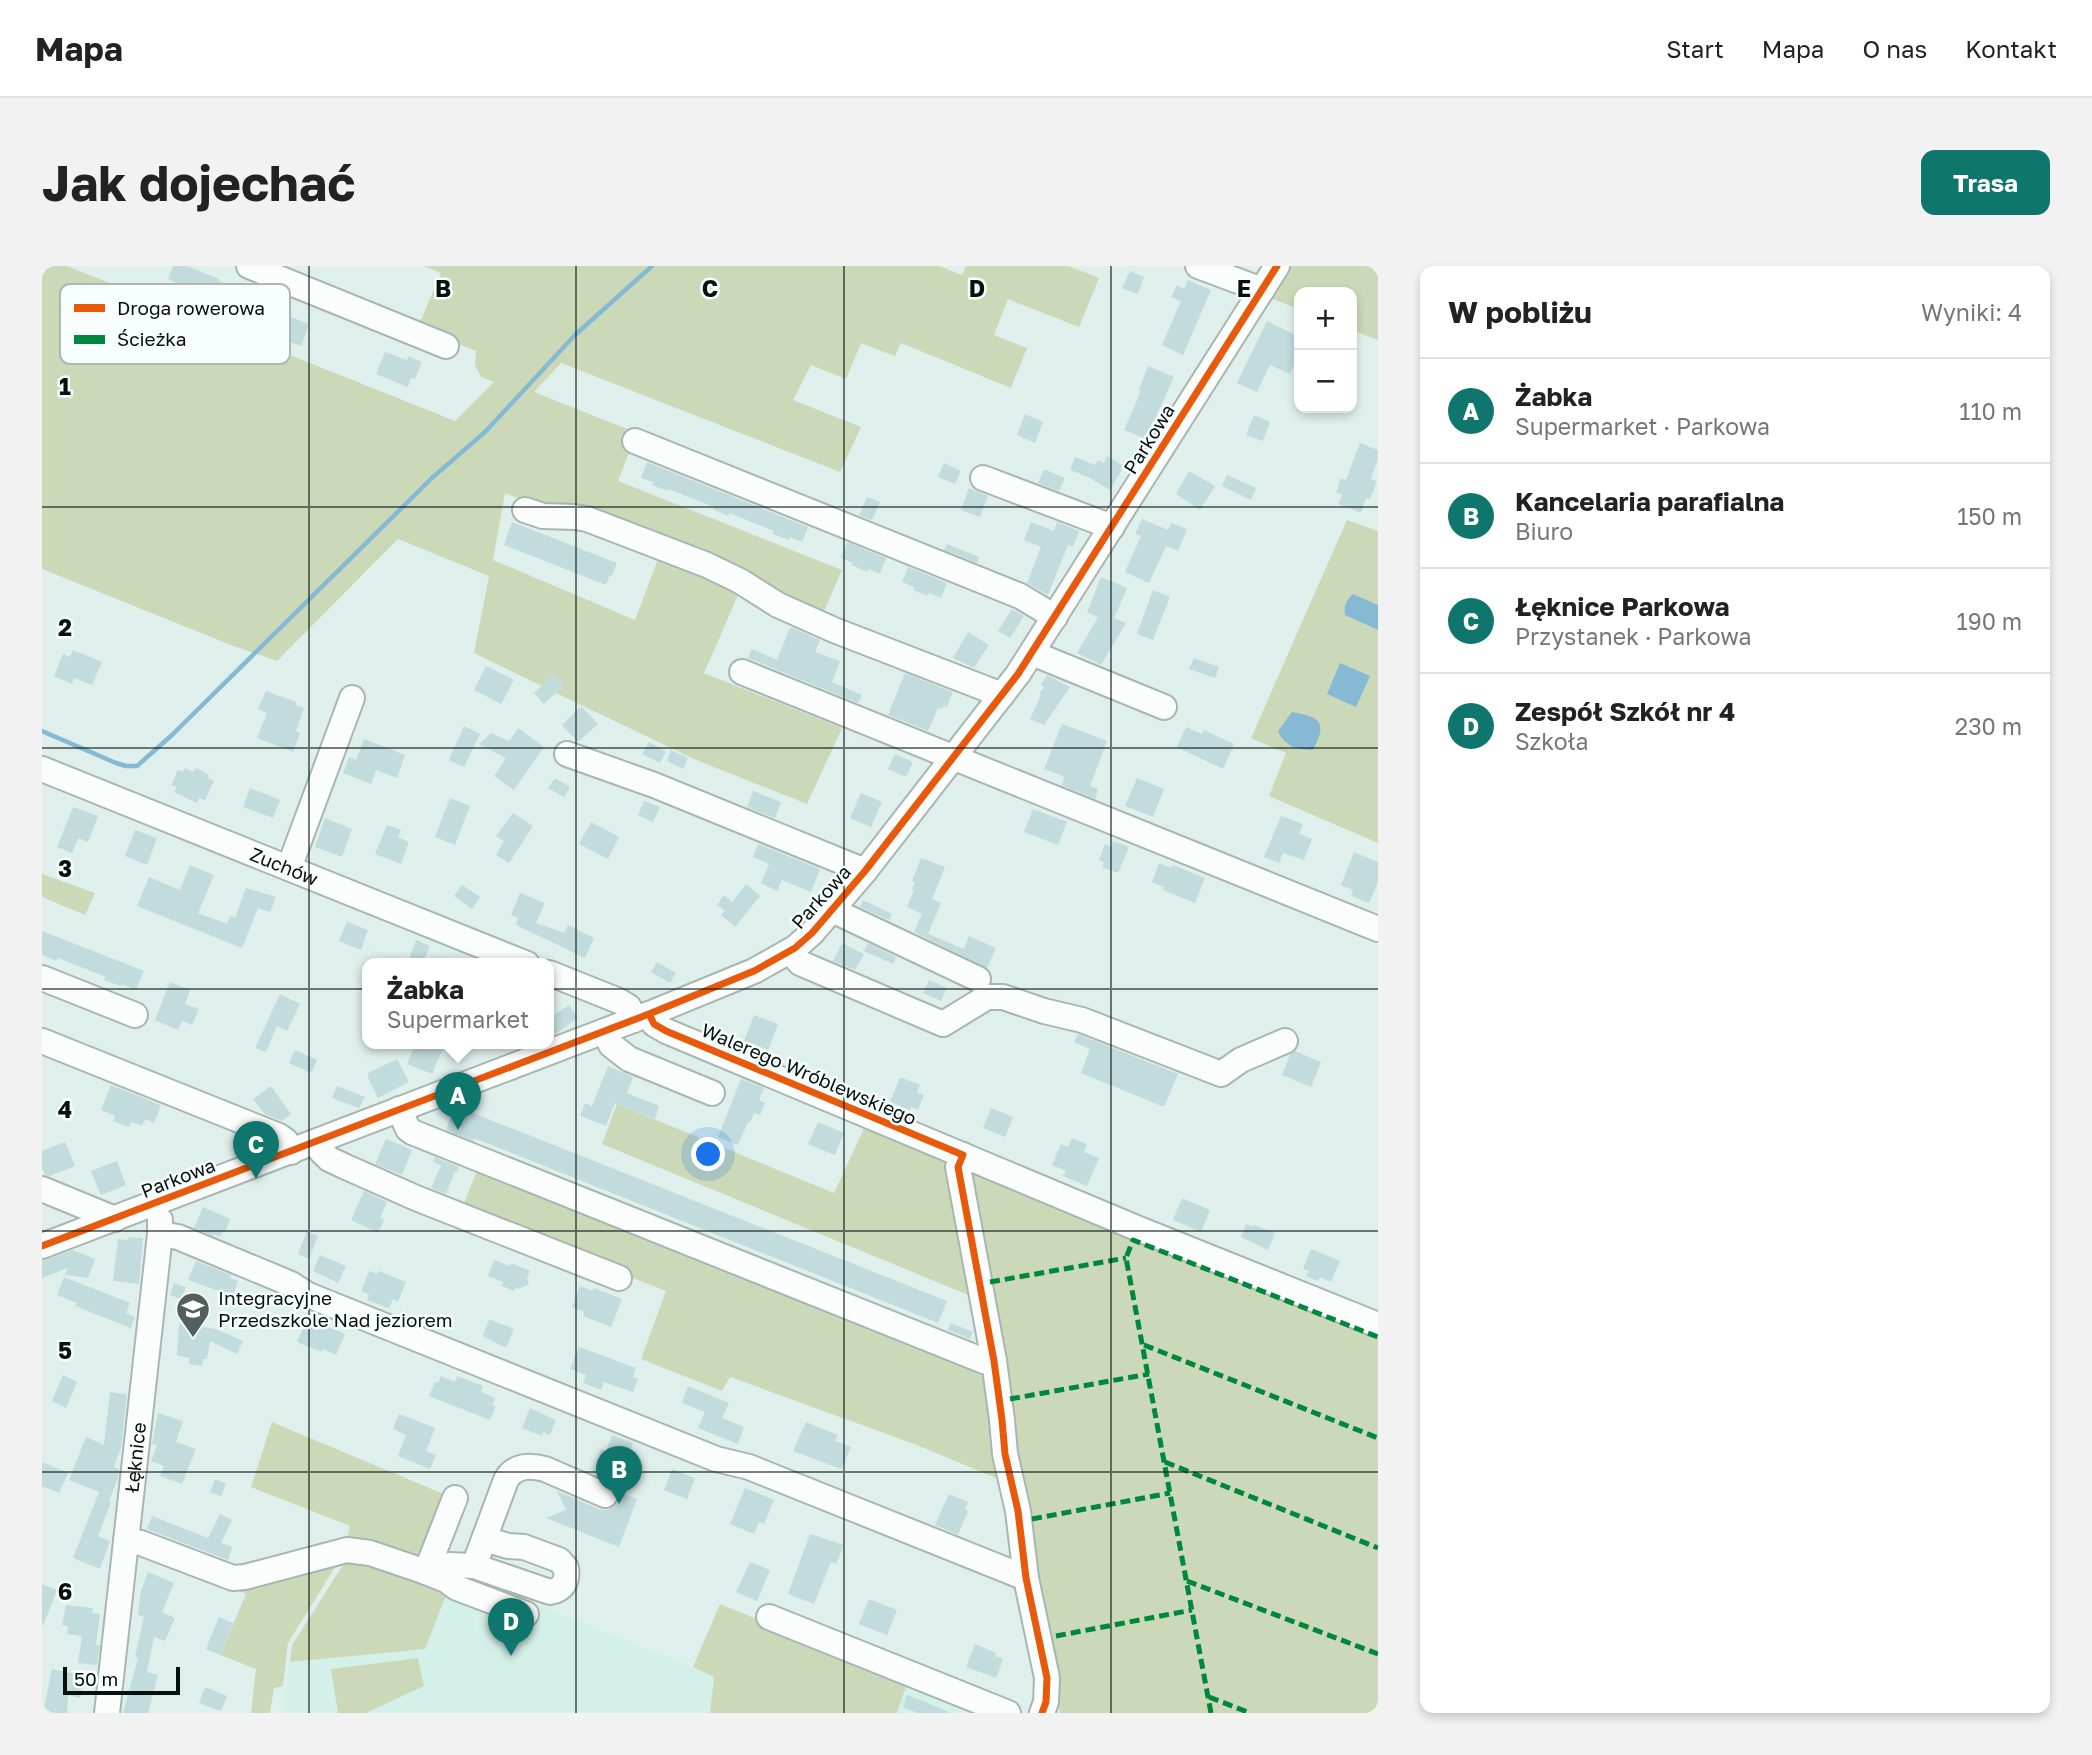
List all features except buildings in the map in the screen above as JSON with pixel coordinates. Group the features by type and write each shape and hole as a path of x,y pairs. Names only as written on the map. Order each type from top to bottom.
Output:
{"street":[{"path":"249,266 446,346"},
{"path":"1198,266 1262,290"},
{"name":"Parkowa","path":"42,1246 642,1017 754,971 790,951 812,933 865,871 1032,653 1277,266"},
{"path":"635,441 1020,596 1055,617"},
{"path":"983,478 1112,527"},
{"path":"525,510 543,516 587,519 707,565 740,581 771,601 834,630 1002,695"},
{"path":"1032,653 1164,707"},
{"path":"742,672 1378,929"},
{"path":"289,868 352,698"},
{"path":"567,754 653,785 865,871"},
{"name":"Zuchów","path":"42,769 512,958"},
{"path":"832,910 844,918 978,979"},
{"path":"790,951 800,963 943,1024 987,997 1003,997 1044,1011 1083,1020 1221,1074 1241,1060 1285,1041"},
{"path":"554,974 619,1000 642,1017"},
{"path":"42,978 135,1015"},
{"name":"Walerego Wróblewskiego","path":"642,1017 666,1031 1139,1229 1378,1325"},
{"path":"605,1031 611,1045 629,1059 712,1093"},
{"path":"42,1041 279,1136 286,1141 291,1152"},
{"path":"399,1109 412,1132 984,1361 994,1361"},
{"path":"318,1141 321,1151 329,1159 346,1167 416,1198 619,1278"},
{"path":"963,1155 958,1167 994,1361 1005,1454 1018,1511 1026,1578 1047,1678 1046,1702 1042,1713"},
{"path":"42,1189 115,1219"},
{"name":"Łęknice","path":"107,1713 160,1234 157,1203"},
{"path":"160,1234 178,1237 216,1252 291,1284 308,1295 699,1452 749,1467 1026,1578"},
{"path":"474,1566 508,1476 517,1468 545,1469 605,1495"},
{"path":"426,1573 455,1498"},
{"path":"426,1573 450,1565 474,1566 550,1592 563,1586 567,1577 566,1568 559,1560 524,1547 508,1546 484,1539"},
{"path":"126,1541 141,1543 233,1578 354,1550 370,1553 446,1580 457,1588 526,1614"},
{"path":"769,1617 1008,1713"}],"shaded area":[{"path":"42,266 67,266 112,284 60,284 60,364 290,364 290,355 455,421 494,382 481,377 475,365 476,351 418,327 441,273 424,266 939,266 962,275 966,266 1068,266 1099,278 1079,327 1008,299 994,335 1027,348 1011,388 901,343 895,356 861,343 846,379 811,365 793,400 861,427 840,472 561,363 534,392 637,433 618,481 842,570 821,618 742,586 704,673 842,728 807,804 694,759 556,693 564,685 554,674 542,686 474,653 489,576 398,539 277,661 42,569","holes":["505,493 660,554 635,620 493,560"]},
{"path":"1289,266 1372,266 1378,275 1378,340 1357,332 1357,287 1294,287 1294,307 1270,298"},
{"path":"1347,520 1378,531 1378,843 1269,796 1286,753 1251,738"},
{"path":"42,874 95,893 85,915 42,897"},
{"path":"617,1104 834,1193 868,1120 963,1169 1378,1333 1378,1713 1060,1713 1019,1488 917,1445 730,1377 722,1391 641,1359 666,1291 461,1211 479,1165 984,1367 978,1299 602,1144"},
{"path":"272,1422 446,1495 426,1557 416,1557 363,1538 347,1539 350,1526 251,1487"},
{"path":"350,1558 363,1558 453,1596 452,1600 445,1598 425,1649 290,1662 292,1645"},
{"path":"337,1564 288,1643 283,1686 274,1688 270,1713 251,1713 256,1669 220,1655 246,1594 238,1590 240,1585"},
{"path":"446,1597 527,1629 538,1604 693,1667 714,1677 710,1713 284,1713 289,1663"},
{"path":"720,1604 908,1681 897,1713 710,1713 714,1677 693,1667"},
{"path":"418,1658 424,1686 366,1713 338,1713 331,1669"},
{"path":"908,1681 962,1702 963,1713 897,1713"}],"water":[{"path":"1353,594 1378,605 1378,630 1345,615 1346,603"},
{"path":"1340,663 1370,676 1356,707 1327,694"},
{"path":"1292,712 1310,716 1319,723 1320,733 1313,750 1292,746 1278,731"}],"waterway":[{"path":"42,731 116,763 137,766 172,735 433,477 485,432 575,335 652,266"}],"marked path":[{"path":"1211,1713 1126,1258 1133,1240 1378,1337"},
{"path":"990,1282 1126,1258"},
{"path":"1144,1345 1378,1438"},
{"path":"1010,1399 1149,1374"},
{"path":"1165,1462 1378,1548"},
{"path":"1032,1519 1170,1493"},
{"path":"1187,1581 1378,1654"},
{"path":"1056,1636 1192,1610"},
{"path":"1209,1697 1250,1713"}],"cycle path":[{"path":"42,1246 649,1014 754,971 795,948 812,933 865,871 1018,674 1277,266"},
{"path":"649,1014 654,1024 666,1031 963,1155 958,1167 994,1361 1005,1454 1018,1511 1026,1578 1047,1678 1046,1702 1042,1713"}],"place":[{"name":"Żabka","path":"458,1130"},
{"name":"Łęknice Parkowa","path":"256,1179"},
{"name":"Integracyjne Przedszkole Nad jeziorem","path":"193,1339"},
{"name":"Kancelaria parafialna","path":"619,1504"},
{"name":"Zespół Szkół nr 4","path":"511,1656"}]}
